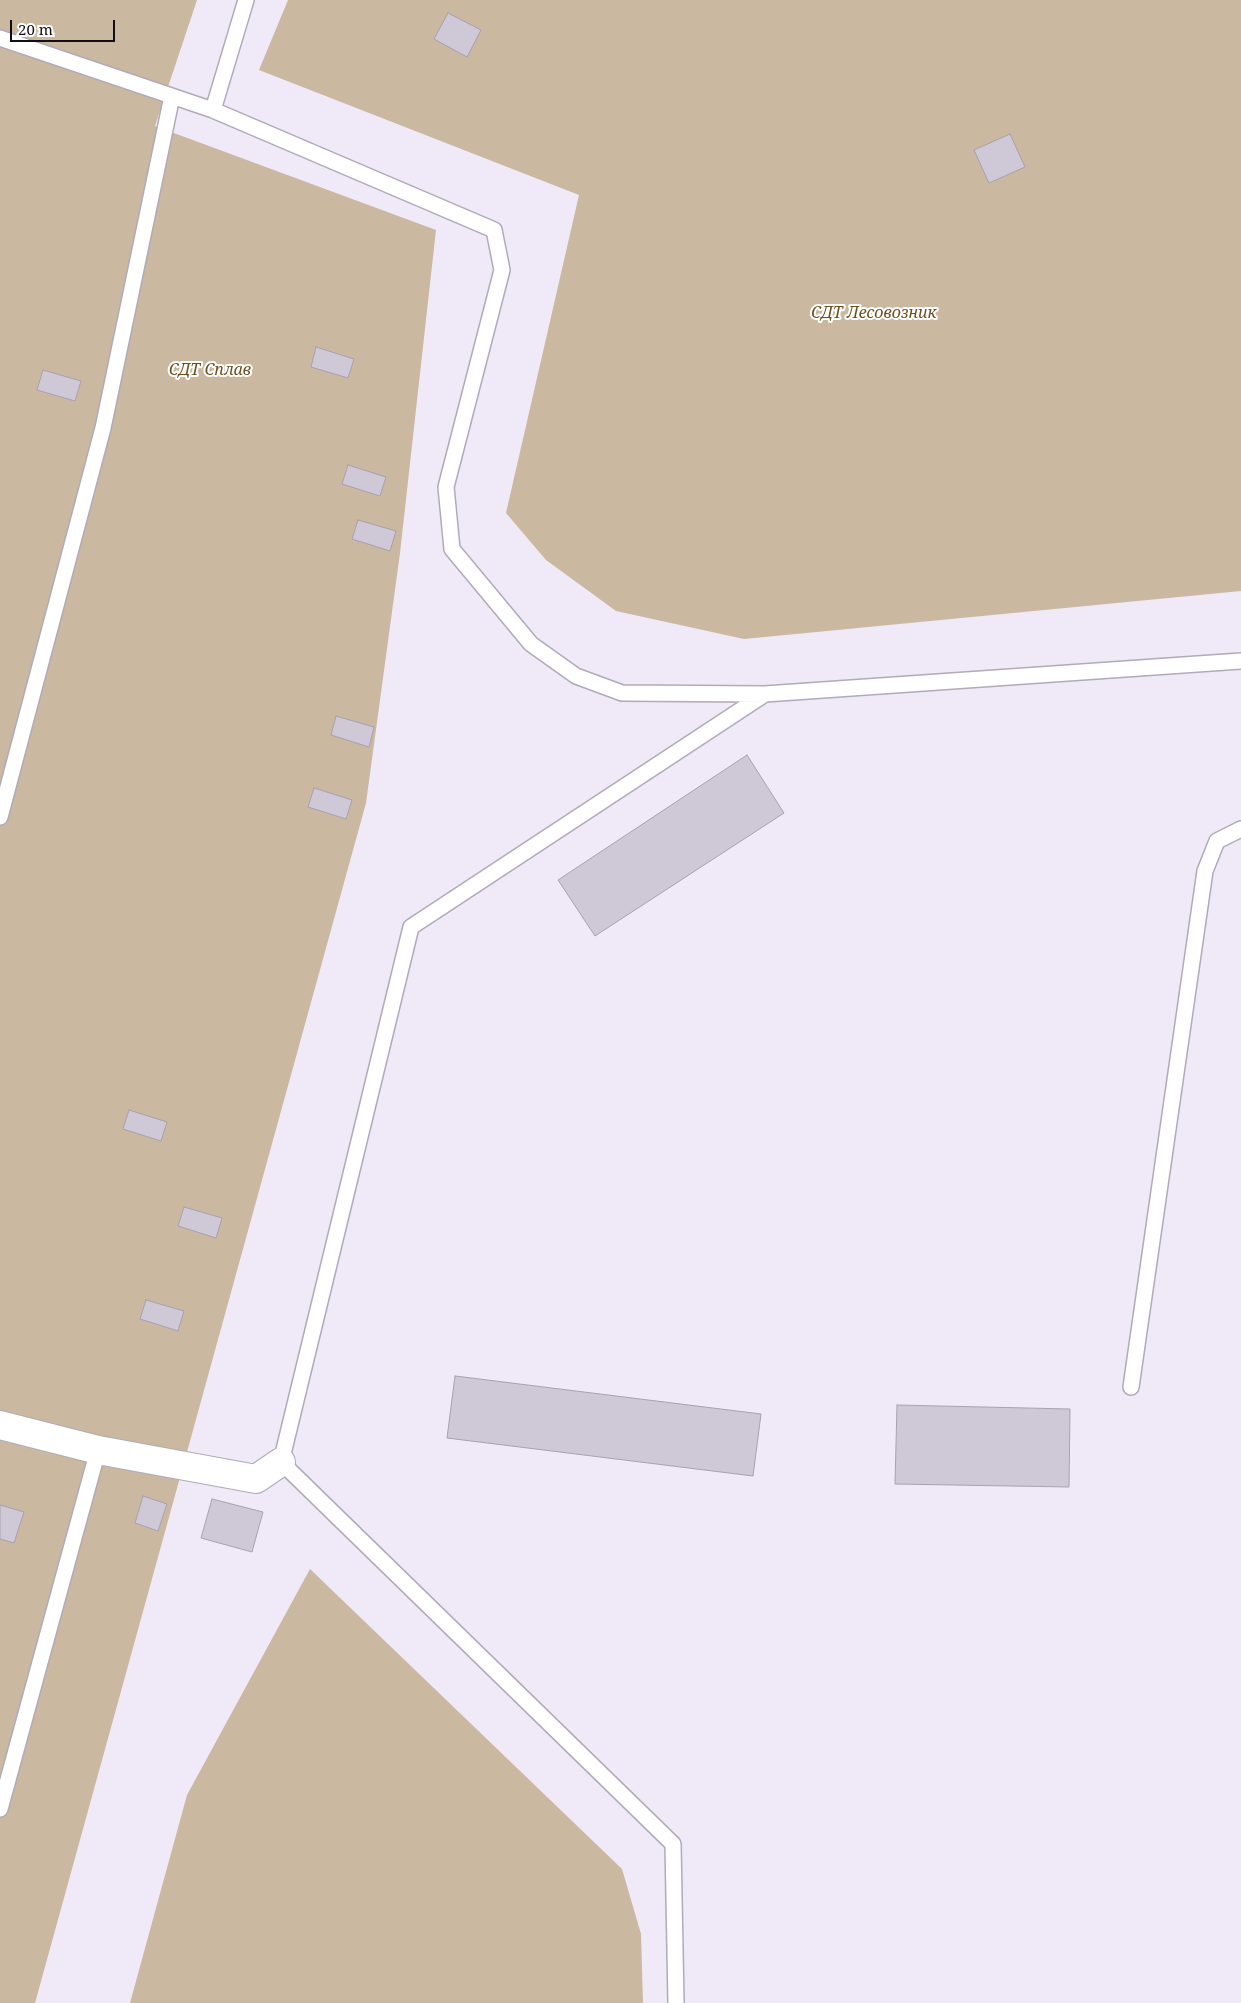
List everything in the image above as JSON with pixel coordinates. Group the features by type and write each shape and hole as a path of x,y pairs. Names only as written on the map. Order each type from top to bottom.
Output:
{"street":[{"path":"0,1425 98,1450 256,1479 281,1462"}],"lane":[{"path":"213,110 246,0"},
{"path":"0,38 213,110 494,230 502,270 446,487 452,549 531,644 576,676 622,692 765,694 1241,661"},
{"path":"0,816 102,428 172,96"},
{"path":"676,2003 673,1844 281,1462 411,927 765,694"},
{"path":"1132,1387 1205,871 1216,841 1241,829"},
{"path":"0,1809 98,1450"}],"green space":[{"name":"СДТ Сплав","path":"0,0 197,0 155,126 436,230 400,553 366,803 35,2003 0,2003"},
{"name":"СДТ Лесовозник","path":"288,0 1241,0 1241,591 744,639 616,611 546,560 506,513 579,195 259,70"},
{"path":"310,1569 622,1869 641,1934 643,2003 130,2003 187,1795"}],"building":[{"path":"448,13 481,30 467,57 434,39"},
{"path":"1010,134 1025,167 989,183 974,150"},
{"path":"316,347 354,359 348,378 311,367"},
{"path":"43,370 81,381 75,401 37,390"},
{"path":"348,465 386,477 380,496 342,484"},
{"path":"358,520 396,531 390,551 352,539"},
{"path":"336,716 374,727 369,747 331,735"},
{"path":"747,755 784,813 595,936 558,880"},
{"path":"314,788 352,800 346,819 308,807"},
{"path":"129,1110 167,1122 161,1141 123,1129"},
{"path":"184,1207 222,1218 216,1238 178,1226"},
{"path":"146,1300 184,1311 178,1331 140,1319"},
{"path":"455,1376 761,1414 753,1476 447,1438"},
{"path":"897,1405 1070,1409 1069,1487 895,1484"},
{"path":"143,1496 167,1504 158,1531 135,1523"},
{"path":"212,1499 263,1512 252,1552 201,1538"},
{"path":"0,1505 24,1512 14,1543 0,1539"}]}
